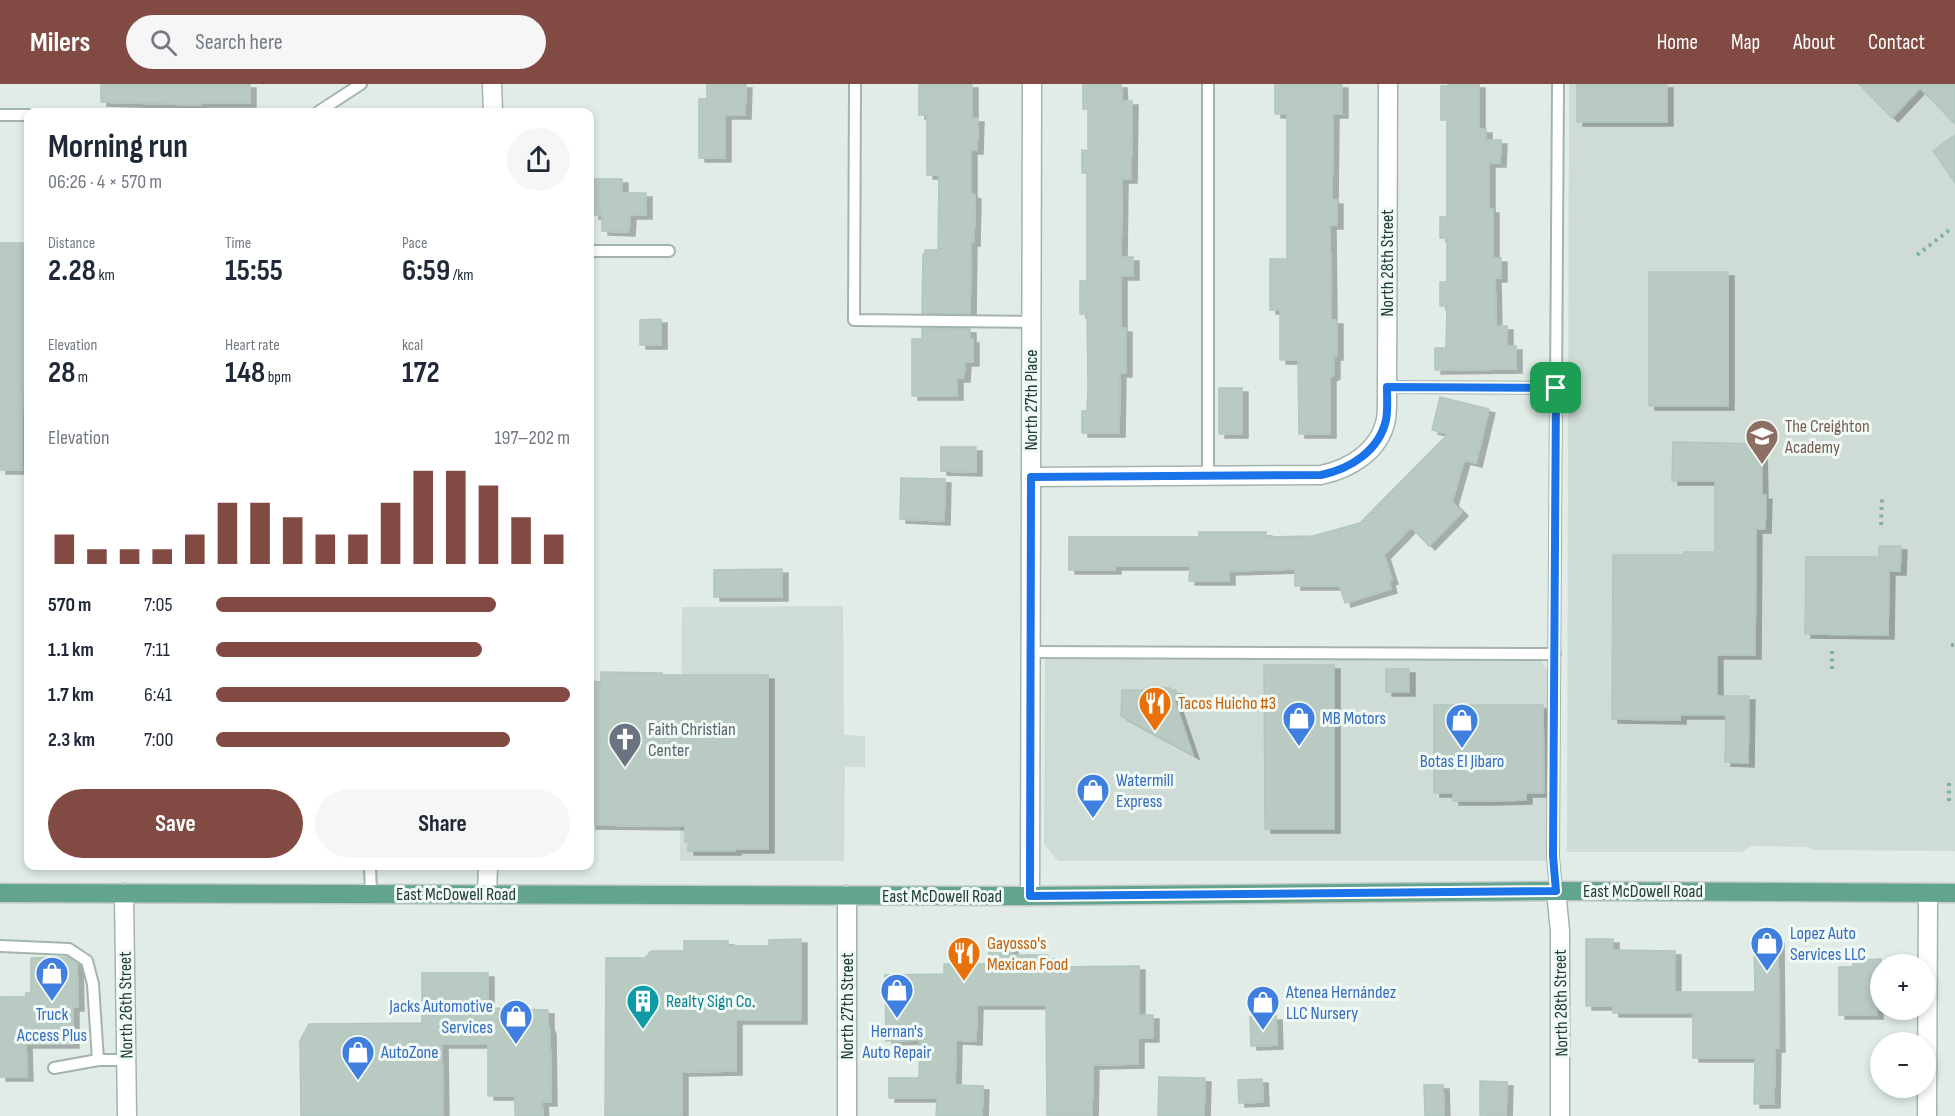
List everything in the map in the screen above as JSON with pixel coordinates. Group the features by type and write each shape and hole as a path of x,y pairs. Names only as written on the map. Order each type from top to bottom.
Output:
{"main road":[{"name":"East McDowell Road","path":"0,893 1030,896 1556,891 1955,893"}],"street":[{"path":"492,84 493,108"},
{"name":"North 27th Place","path":"1030,896 1032,84"},
{"name":"North 28th Street","path":"1208,476 1321,475 1359,460 1378,441 1386,420 1387,387 1388,84"},
{"path":"1031,477 1208,476"},
{"path":"487,894 488,870"},
{"name":"North 28th Street","path":"1556,891 1560,931 1560,1116"},
{"name":"North 26th Street","path":"124,893 128,1116"},
{"path":"1927,1116 1928,893"},
{"name":"North 27th Street","path":"847,895 847,1116"}],"lane":[{"path":"324,108 361,84"},
{"path":"855,84 854,320 1031,322"},
{"path":"1208,84 1208,476"},
{"path":"1556,891 1553,856 1558,84"},
{"path":"0,115 24,115"},
{"path":"594,252 669,252"},
{"path":"1387,387 1556,388"},
{"path":"1030,652 1555,654"},
{"path":"370,870 370,894"},
{"path":"1,946 69,949 87,961 93,984 98,1060"},
{"path":"54,1068 98,1060 127,1060"}],"path":[{"path":"1917,255 1952,228"},
{"path":"1881,496 1881,525"},
{"path":"1832,651 1832,671"},
{"path":"1949,783 1949,802"}],"shaded area":[{"name":"The Creighton Academy","path":"1569,84 1955,84 1955,851 1813,850 1806,847 1751,846 1742,852 1567,852"},
{"path":"843,606 844,735 865,736 865,767 845,767 844,861 680,861 682,607"},
{"path":"1045,655 1538,656 1549,673 1547,861 1058,861 1044,844"}],"building":[{"path":"101,84 250,84 250,103 201,103 201,105 101,102"},
{"path":"707,84 746,84 745,115 725,115 725,158 699,158 699,99 707,99"},
{"path":"919,84 972,84 972,118 978,118 977,150 971,150 971,194 975,195 974,242 971,242 970,314 922,313 923,254 925,250 938,250 939,175 927,175 927,115 919,115"},
{"path":"1083,84 1121,84 1122,101 1132,101 1131,179 1122,179 1121,257 1133,257 1133,276 1121,276 1121,328 1126,328 1126,373 1120,373 1119,433 1082,433 1082,411 1087,411 1088,388 1087,314 1080,314 1080,281 1087,281 1087,173 1082,173 1082,150 1088,151 1088,109 1083,109"},
{"path":"1275,84 1342,84 1342,114 1333,114 1332,200 1337,200 1337,225 1330,225 1331,320 1337,320 1337,356 1334,356 1334,375 1330,377 1330,434 1299,434 1298,360 1280,360 1280,310 1270,310 1270,259 1287,259 1287,114 1275,114"},
{"path":"1448,84 1479,84 1479,129 1486,129 1486,140 1501,140 1500,163 1489,163 1489,209 1493,209 1493,258 1501,258 1501,278 1495,278 1496,326 1507,326 1507,346 1516,346 1516,369 1435,370 1435,348 1446,348 1447,306 1440,306 1440,282 1447,282 1447,238 1440,238 1440,217 1447,217 1447,120 1441,120 1441,86 1448,86"},
{"path":"1577,84 1667,84 1667,122 1577,122"},
{"path":"1859,84 1955,84 1955,124 1920,88 1892,118"},
{"path":"1955,135 1955,183 1933,151"},
{"path":"594,179 622,179 622,193 646,193 646,215 630,215 629,232 602,231 602,215 594,215"},
{"path":"0,243 23,243 22,470 0,470"},
{"path":"1649,272 1728,272 1728,406 1649,406"},
{"path":"661,319 661,345 640,345 640,320"},
{"path":"922,328 970,329 970,339 973,339 973,362 965,362 964,378 957,378 957,396 912,396 912,339 922,339"},
{"path":"1219,388 1242,388 1242,434 1219,434"},
{"path":"1440,397 1489,409 1476,463 1464,460 1452,502 1462,512 1429,546 1411,527 1384,555 1392,580 1389,581 1391,589 1345,603 1340,586 1295,586 1295,569 1229,571 1229,581 1189,581 1190,566 1115,566 1115,570 1069,570 1069,537 1199,537 1199,532 1266,532 1266,537 1313,536 1360,523 1448,434 1432,430"},
{"path":"1673,442 1761,444 1762,496 1766,495 1765,529 1756,529 1755,655 1717,655 1717,696 1749,696 1748,763 1725,762 1726,715 1680,715 1680,720 1612,719 1613,555 1684,555 1684,552 1715,552 1715,481 1672,481"},
{"path":"941,447 976,447 976,472 941,471"},
{"path":"901,478 945,479 944,521 900,519"},
{"path":"1879,546 1901,546 1900,571 1889,571 1888,635 1805,634 1806,557 1879,557"},
{"path":"782,569 782,597 714,597 714,570"},
{"name":"MB Motors","path":"1264,665 1334,665 1334,829 1265,829"},
{"path":"1386,669 1409,669 1409,692 1386,692"},
{"path":"601,672 662,673 662,675 768,675 768,849 688,851 688,842 685,842 685,826 594,825 594,681 601,682"},
{"name":"Tacos Huicho #3","path":"1147,688 1176,690 1175,702 1193,755 1121,716 1122,690 1146,690"},
{"path":"1434,705 1543,705 1544,793 1526,793 1526,800 1453,801 1453,793 1434,793"},
{"path":"801,939 801,1020 736,1020 736,1071 682,1072 682,1116 605,1116 606,958 645,958 651,951 684,951 684,941 728,941 728,946 769,946 769,940"},
{"path":"1586,939 1613,939 1613,950 1675,951 1675,992 1755,992 1754,939 1778,939 1779,1048 1775,1048 1774,1104 1754,1104 1755,1058 1693,1058 1693,1013 1613,1013 1613,1006 1586,1006"},
{"path":"989,942 1012,942 1012,955 1048,955 1048,967 1139,966 1139,1015 1153,1015 1153,1038 1138,1038 1138,1064 1093,1065 1092,1115 1047,1115 1046,1005 977,1005 976,1041 956,1040 955,1085 983,1086 982,1116 936,1116 937,1098 889,1098 889,1078 919,1078 920,1040 886,1041 885,975 944,974 944,964 989,964"},
{"name":"Truck Access Plus","path":"68,957 77,964 78,1007 73,1007 73,1044 26,1044 27,1077 0,1077 0,997 26,997 26,993 31,993 31,958"},
{"path":"1870,959 1870,1015 1839,1015 1839,967 1853,967 1853,960"},
{"path":"422,973 488,973 488,1008 548,1010 551,1102 542,1102 543,1116 515,1116 515,1096 488,1096 488,1044 442,1044 443,1116 301,1116 300,1041 309,1024 422,1023"},
{"name":"Atenea Hernández LLC Nursery","path":"1276,1016 1277,1045 1251,1046 1250,1017"},
{"path":"1159,1077 1205,1078 1204,1116 1158,1116"},
{"path":"1262,1079 1263,1102 1239,1103 1238,1080"},
{"path":"1480,1081 1507,1082 1506,1115 1480,1115"},
{"path":"1424,1085 1443,1085 1444,1116 1425,1116"}],"place":[{"name":"The Creighton Academy","path":"1762,465"},
{"name":"Tacos Huicho #3","path":"1155,732"},
{"name":"MB Motors","path":"1299,747"},
{"name":"Botas El Jibaro","path":"1462,749"},
{"name":"Faith Christian Center","path":"625,768"},
{"name":"Watermill Express","path":"1093,819"},
{"name":"Lopez Auto Services LLC","path":"1767,972"},
{"name":"Gayosso's Mexican Food","path":"964,982"},
{"name":"Truck Access Plus","path":"52,1002"},
{"name":"Hernan's Auto Repair","path":"897,1019"},
{"name":"Realty Sign Co.","path":"643,1030"},
{"name":"Atenea Hernández LLC Nursery","path":"1263,1031"},
{"name":"Jacks Automotive Services","path":"516,1045"},
{"name":"AutoZone","path":"358,1081"}],"route":[{"path":"1387,387 1556,388 1553,856 1556,891 1030,896 1031,477 1321,475 1359,460 1378,441 1386,420 1387,387"}]}
